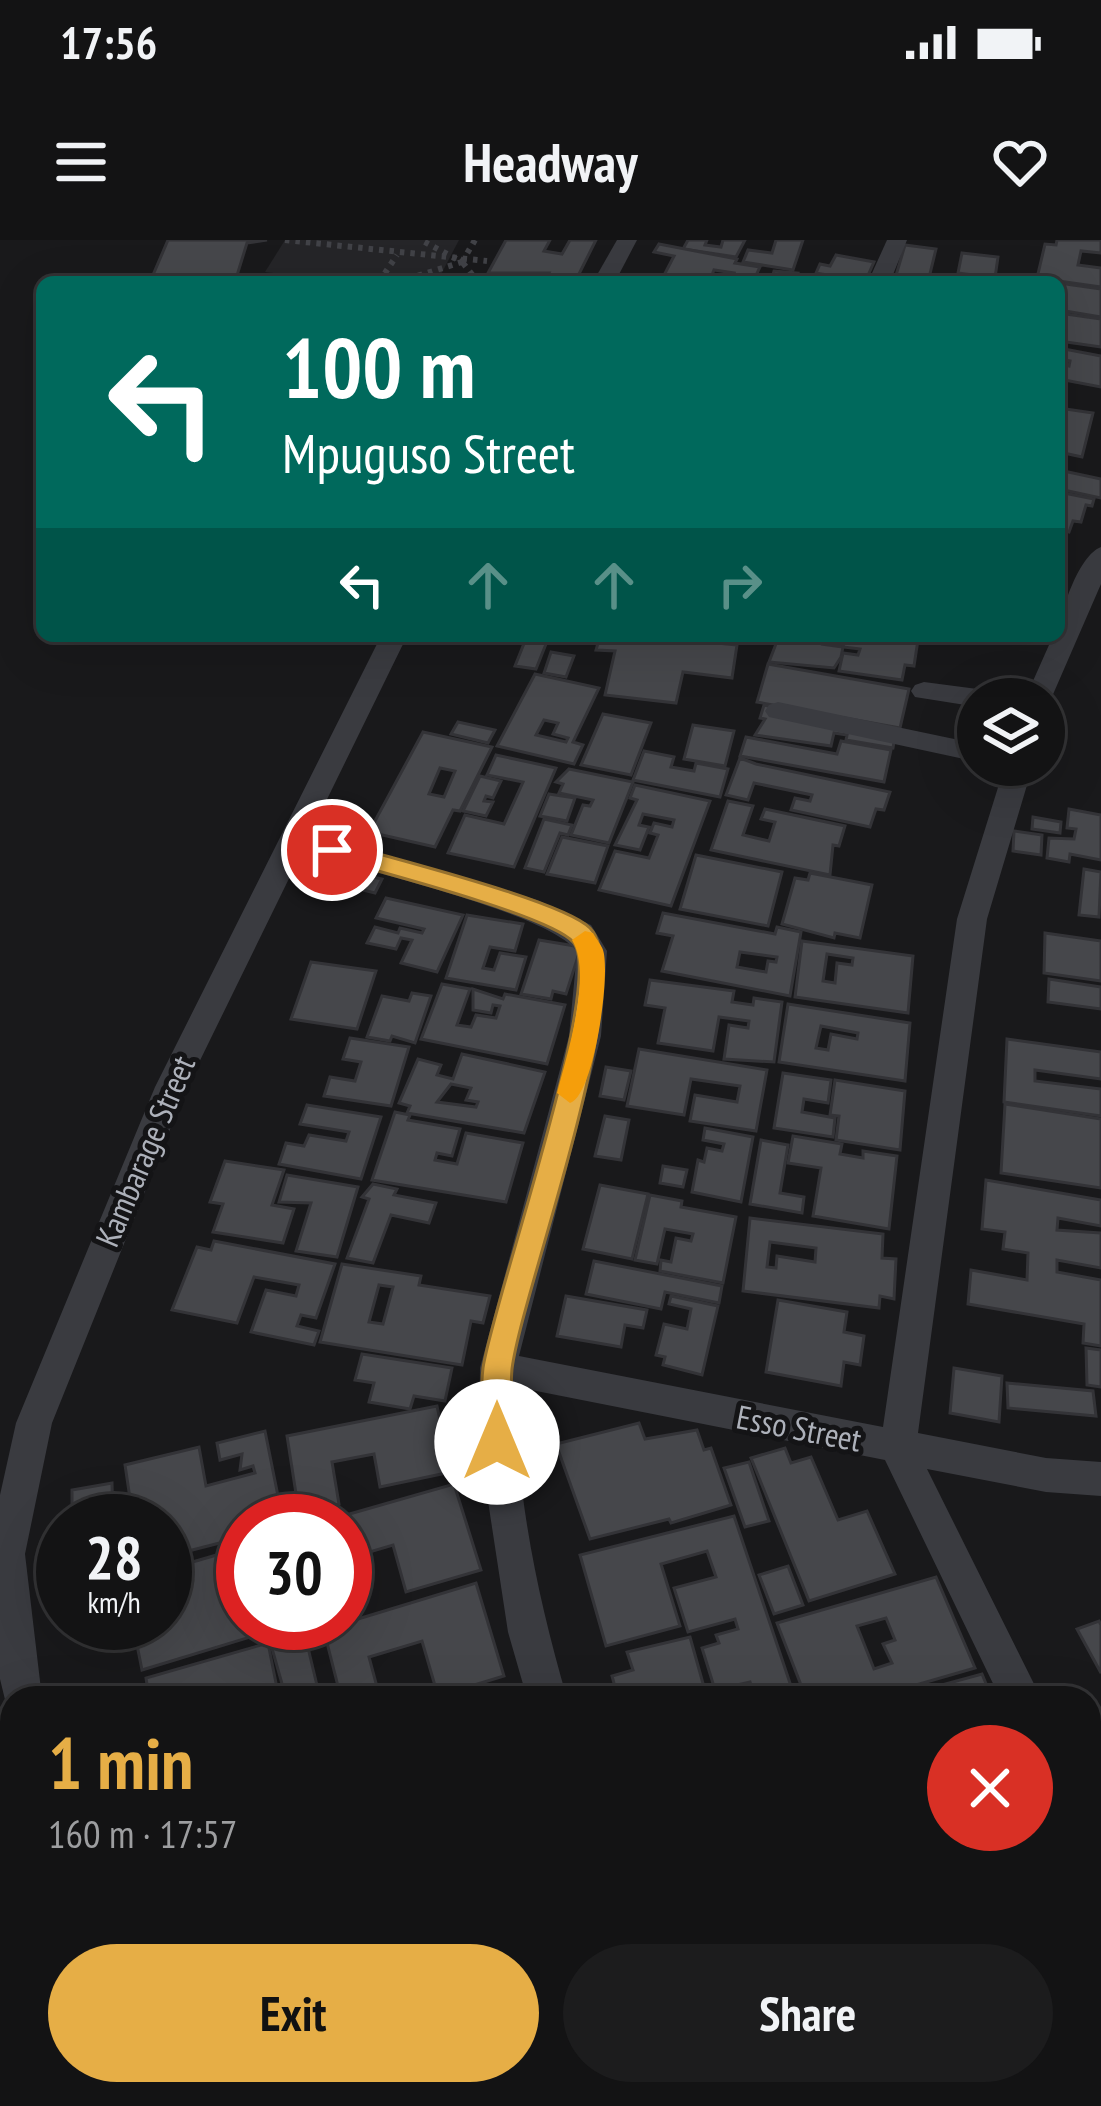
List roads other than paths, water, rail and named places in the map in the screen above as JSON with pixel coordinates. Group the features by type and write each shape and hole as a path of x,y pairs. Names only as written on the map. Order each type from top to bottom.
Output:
{"street":[{"path":"607,276 627,240"},
{"path":"882,276 897,240"},
{"path":"1065,637 1101,555"},
{"name":"Kambarage Street","path":"20,1686 3,1556 34,1423 171,1087 391,642"},
{"path":"1047,678 1063,642"},
{"path":"924,691 957,695"},
{"path":"778,711 957,748"},
{"path":"1013,786 972,919 898,1448 1015,1686"},
{"path":"293,838 527,908 580,933 592,951 585,1036 498,1368 497,1442 528,1632 544,1686"},
{"name":"Esso Street","path":"498,1368 898,1448 1046,1475 1101,1479"}]}
